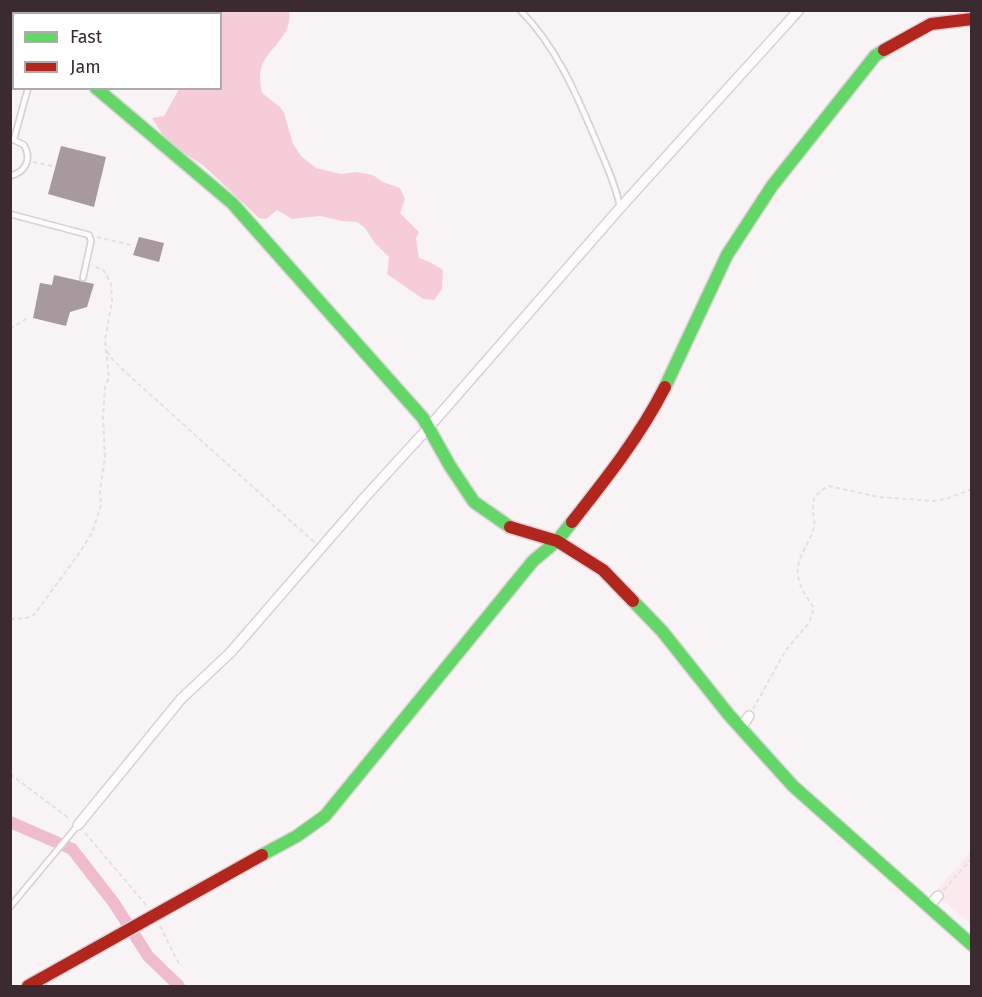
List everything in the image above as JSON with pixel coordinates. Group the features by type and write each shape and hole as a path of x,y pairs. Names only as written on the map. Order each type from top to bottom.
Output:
{"street":[{"path":"78,825 181,699 230,654 620,208 799,10"},
{"path":"28,987 318,823 533,561 557,541 598,489 651,414 727,255 767,195 821,122 875,56 890,45 932,24 972,19"},
{"path":"98,90 232,203 423,418 450,466 474,502 508,526 557,541 603,570 662,631 741,728 793,786 972,945"},
{"path":"741,728 749,716"},
{"path":"929,906 938,896"}],"lane":[{"path":"520,10 535,25 558,60 580,102 610,172 620,208"},
{"path":"10,176 22,171 28,161 24,145 12,139 27,90"},
{"path":"10,214 89,235 91,241 83,279"},
{"path":"10,907 78,825"}],"path":[{"path":"28,161 52,166"},
{"path":"89,235 131,245"},
{"path":"10,619 27,618 34,615 78,555 97,520 101,505 100,491 105,457 103,417 105,387 109,377 105,340 112,301 111,284 104,271 86,263"},
{"path":"10,329 29,317"},
{"path":"105,349 134,380 321,548"},
{"path":"749,716 786,650 809,623 814,608 799,582 797,568 813,531 815,522 813,504 818,494 828,486 879,497 933,501 946,499 972,489"},
{"path":"10,774 78,825 114,865 155,916 180,966"},
{"path":"938,896 972,858"}],"shaded area":[{"path":"223,11 289,11 287,28 261,69 262,93 280,107 293,144 302,157 316,168 341,174 357,172 373,175 383,182 400,188 405,199 400,213 419,232 416,238 419,258 443,270 442,289 434,300 423,299 387,274 389,257 357,222 320,216 292,219 277,210 266,219 259,218 204,166 167,142 152,118 164,116 178,90 222,90"},
{"path":"971,851 971,924 934,893"}],"building":[{"path":"61,146 106,157 94,207 48,194"},
{"path":"139,237 164,243 159,262 133,255"},
{"path":"54,275 94,284 87,307 70,312 66,326 33,318 40,283 52,285"}],"waterway":[{"path":"10,822 72,849 114,903 148,956 179,986"}],"traffic: fast":[{"path":"665,387 727,255 772,186 875,56 884,50"},
{"path":"98,90 232,203 423,418 450,466 474,502 510,527"},
{"path":"262,855 297,836 325,816 533,561 557,541 572,522"},
{"path":"633,601 662,631 729,715 793,786 972,945"}],"traffic: jam":[{"path":"884,50 931,24 972,19"},
{"path":"572,522 634,440 665,387"},
{"path":"510,527 557,541 603,570 633,601"},
{"path":"28,986 262,855"}]}
